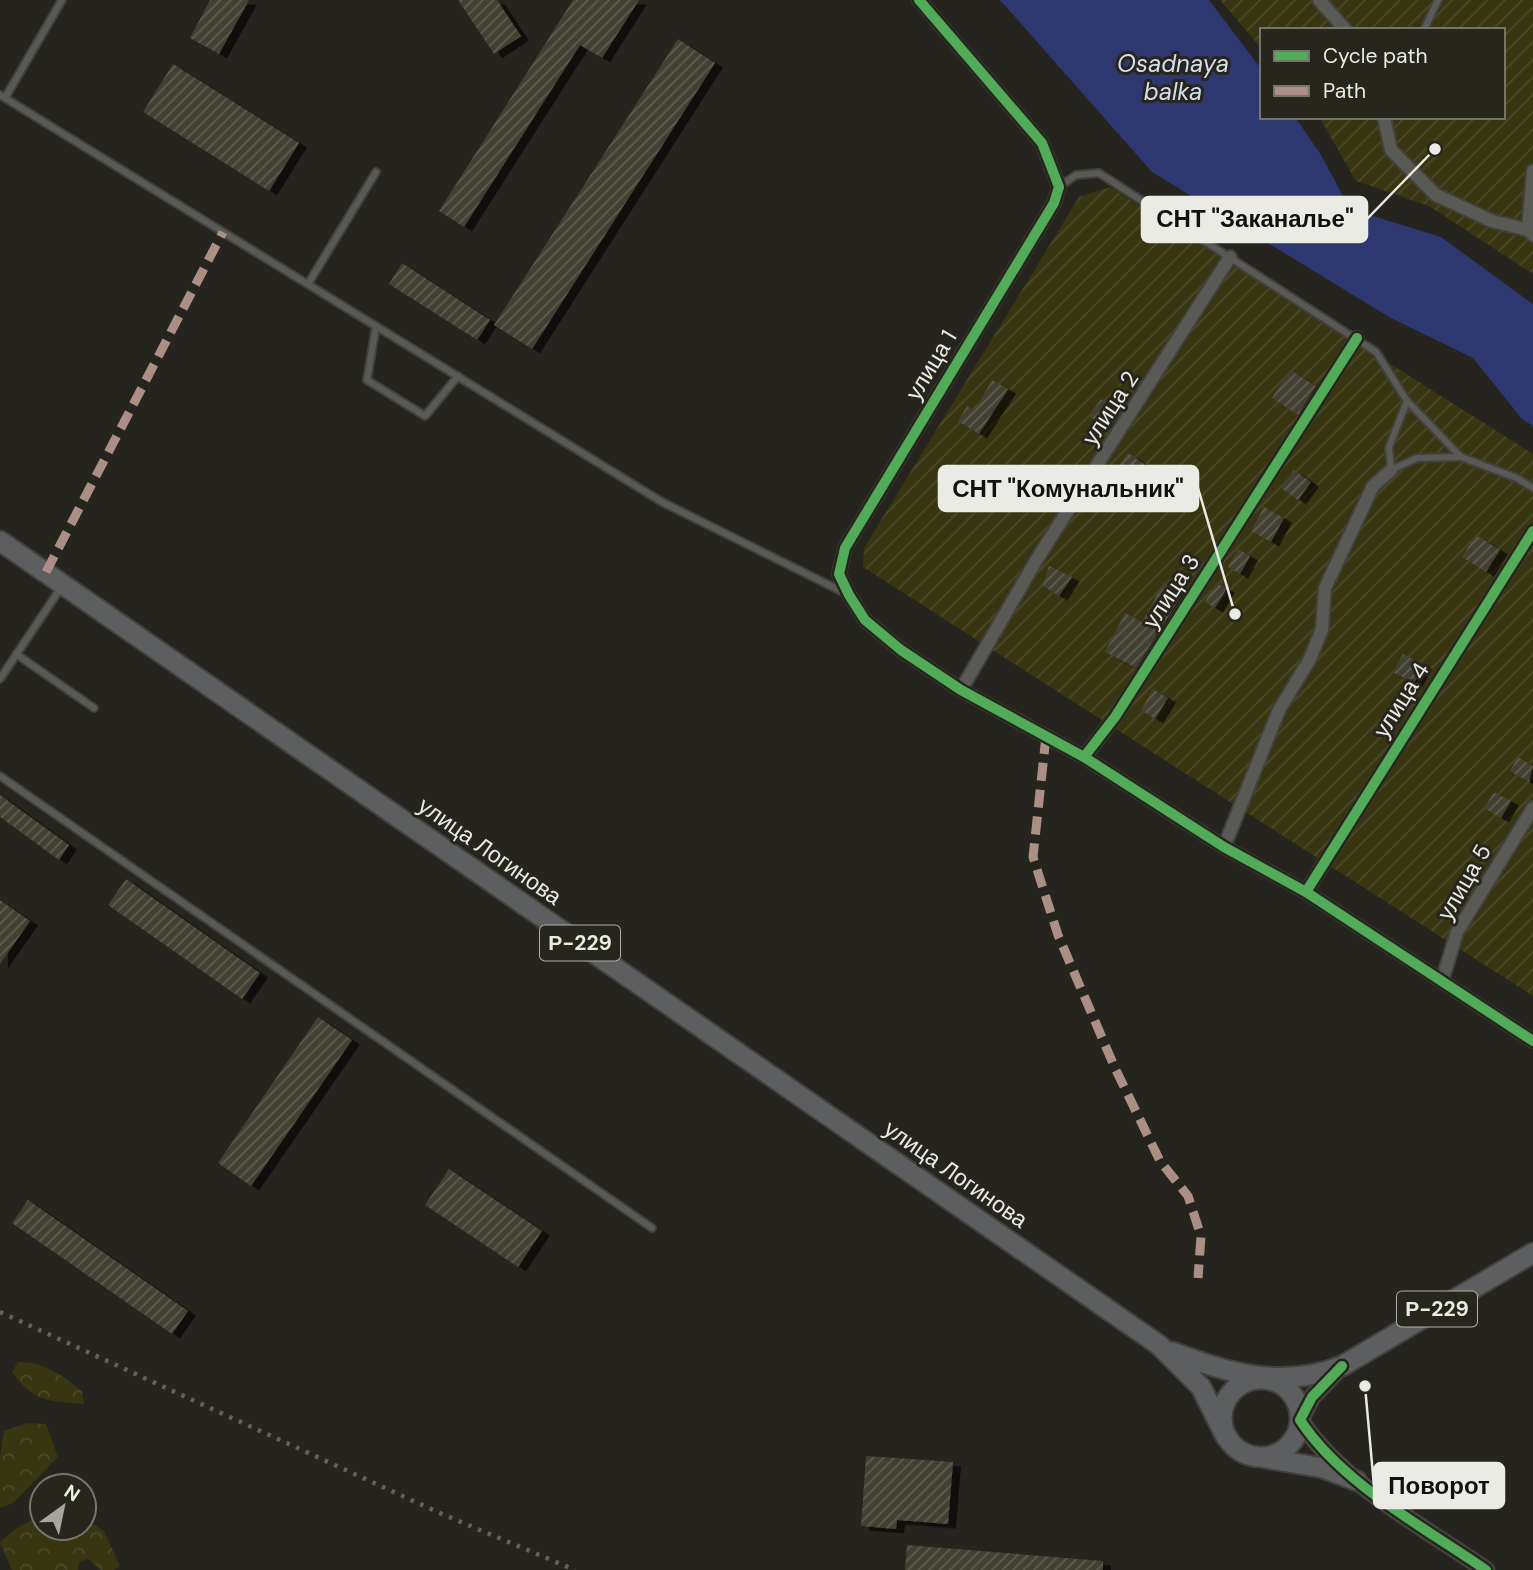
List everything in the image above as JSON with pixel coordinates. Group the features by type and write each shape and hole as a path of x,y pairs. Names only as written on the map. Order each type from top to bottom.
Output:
{"main road":[{"name":"улица Логинова","path":"0,541 1159,1345"},
{"name":"Р-229","path":"1342,1366 1533,1253"},
{"path":"1159,1345 1199,1362 1282,1384 1291,1392 1297,1402 1300,1420 1295,1438 1278,1454 1254,1457"},
{"path":"1159,1345 1201,1387 1226,1437 1242,1453 1323,1468 1357,1481"},
{"path":"1226,1437 1221,1417 1227,1398 1242,1383 1262,1378 1310,1376 1342,1366"}],"street":[{"path":"919,0 1042,143 1059,187"},
{"path":"1319,0 1344,28"},
{"path":"1384,119 1391,150 1436,195 1492,221 1530,233 1533,172"},
{"name":"улица 1","path":"849,594 839,573 845,548 1054,203 1059,187"},
{"name":"улица 2","path":"961,690 1037,559 1230,257"},
{"name":"улица 3","path":"1084,757 1115,717 1357,338"},
{"path":"1224,847 1279,710 1310,659 1322,629 1325,588 1373,486 1391,470"},
{"name":"улица 4","path":"1306,892 1533,531"},
{"path":"849,594 865,620 901,650 961,690 1084,757 1224,847 1306,892 1533,1041"},
{"name":"улица 5","path":"1441,981 1457,932 1533,808"},
{"path":"1342,1366 1312,1397 1300,1420 1314,1441 1357,1481 1486,1570"}],"lane":[{"path":"62,0 3,97 662,502 849,594"},
{"path":"1425,28 1437,0"},
{"path":"308,285 376,172"},
{"path":"1059,187 1076,176 1099,173 1357,338 1377,352 1407,401 1461,457"},
{"path":"376,326 367,380 425,416 458,376"},
{"path":"1407,401 1389,447 1391,470 1417,458 1461,457 1517,478 1533,488"},
{"path":"0,679 63,584"},
{"path":"16,653 94,708"},
{"path":"0,776 652,1228"}],"green space":[{"path":"1220,0 1533,0 1533,274 1429,206 1356,181 1320,119 1505,119 1505,28 1260,28 1260,47"},
{"path":"1110,187 1533,454 1533,996 863,567 864,548 1079,197"},
{"path":"18,1362 36,1364 60,1375 82,1391 84,1404 35,1395 12,1372"},
{"path":"27,1423 46,1424 58,1457 43,1472 28,1472 28,1488 13,1503 0,1508 0,1457 4,1431"},
{"path":"28,1522 28,1542 98,1542 98,1527 104,1531 120,1566 114,1570 101,1570 88,1559 79,1562 78,1570 12,1570 0,1542"}],"water":[{"name":"Osadnaya balka","path":"1000,0 1209,0 1260,67 1260,119 1296,119 1321,155 1350,209 1441,237 1533,304 1533,426 1522,419 1473,358 1389,317 1152,172"}],"building":[{"path":"210,0 249,0 219,54 190,38"},
{"path":"458,0 497,0 521,36 494,54"},
{"path":"573,0 639,0 602,58 580,45 464,227 439,211"},
{"path":"678,39 715,63 532,349 494,325"},
{"path":"173,64 299,143 269,191 143,112"},
{"path":"402,263 490,320 477,340 389,284"},
{"path":"1290,370 1316,386 1298,415 1272,398"},
{"path":"992,380 1008,389 979,434 958,421 967,406 974,411"},
{"path":"1101,399 1121,412 1109,430 1089,416"},
{"path":"1128,453 1144,464 1130,484 1114,473"},
{"path":"1294,470 1311,482 1298,500 1281,488"},
{"path":"1264,507 1284,518 1271,542 1251,531"},
{"path":"1476,535 1500,550 1486,572 1462,557"},
{"path":"1238,549 1250,556 1240,574 1228,567"},
{"path":"1049,566 1072,577 1059,596 1043,586"},
{"path":"1164,582 1184,592 1136,668 1105,652 1125,613 1142,622"},
{"path":"1216,583 1227,588 1215,608 1205,602"},
{"path":"1403,654 1424,665 1414,683 1393,672"},
{"path":"1153,689 1168,698 1155,719 1141,710"},
{"path":"1518,757 1533,766 1529,782 1510,771"},
{"path":"1494,792 1511,801 1501,818 1484,808"},
{"path":"0,795 69,845 59,860 0,817"},
{"path":"126,879 260,973 242,999 108,905"},
{"path":"0,900 30,921 0,964"},
{"path":"318,1017 352,1040 251,1186 218,1163"},
{"path":"449,1169 542,1231 518,1267 425,1205"},
{"path":"28,1200 188,1311 172,1334 12,1223"},
{"path":"866,1456 953,1462 948,1524 897,1520 896,1529 861,1526"},
{"path":"907,1545 1103,1561 1103,1570 905,1570"}],"railway":[{"path":"0,1312 442,1514 575,1570"}],"marked path":[{"path":"46,572 223,232"},
{"path":"1046,736 1033,857 1058,935 1115,1068 1160,1161 1188,1196 1201,1236 1198,1278"}],"cycle path":[{"path":"919,0 1042,143 1059,187 1054,203 845,548 839,574 849,595 865,620 901,650 961,690 1084,757 1224,847 1306,892 1533,1041"},
{"path":"1084,757 1115,717 1357,338"},
{"path":"1306,892 1533,531"},
{"path":"1342,1366 1312,1397 1300,1420 1338,1464 1361,1484 1411,1521 1486,1570"}],"place":[{"name":"СНТ \"Заканалье\"","path":"1435,149"},
{"name":"СНТ \"Комунальник\"","path":"1235,614"},
{"name":"Поворот","path":"1365,1386"}]}
